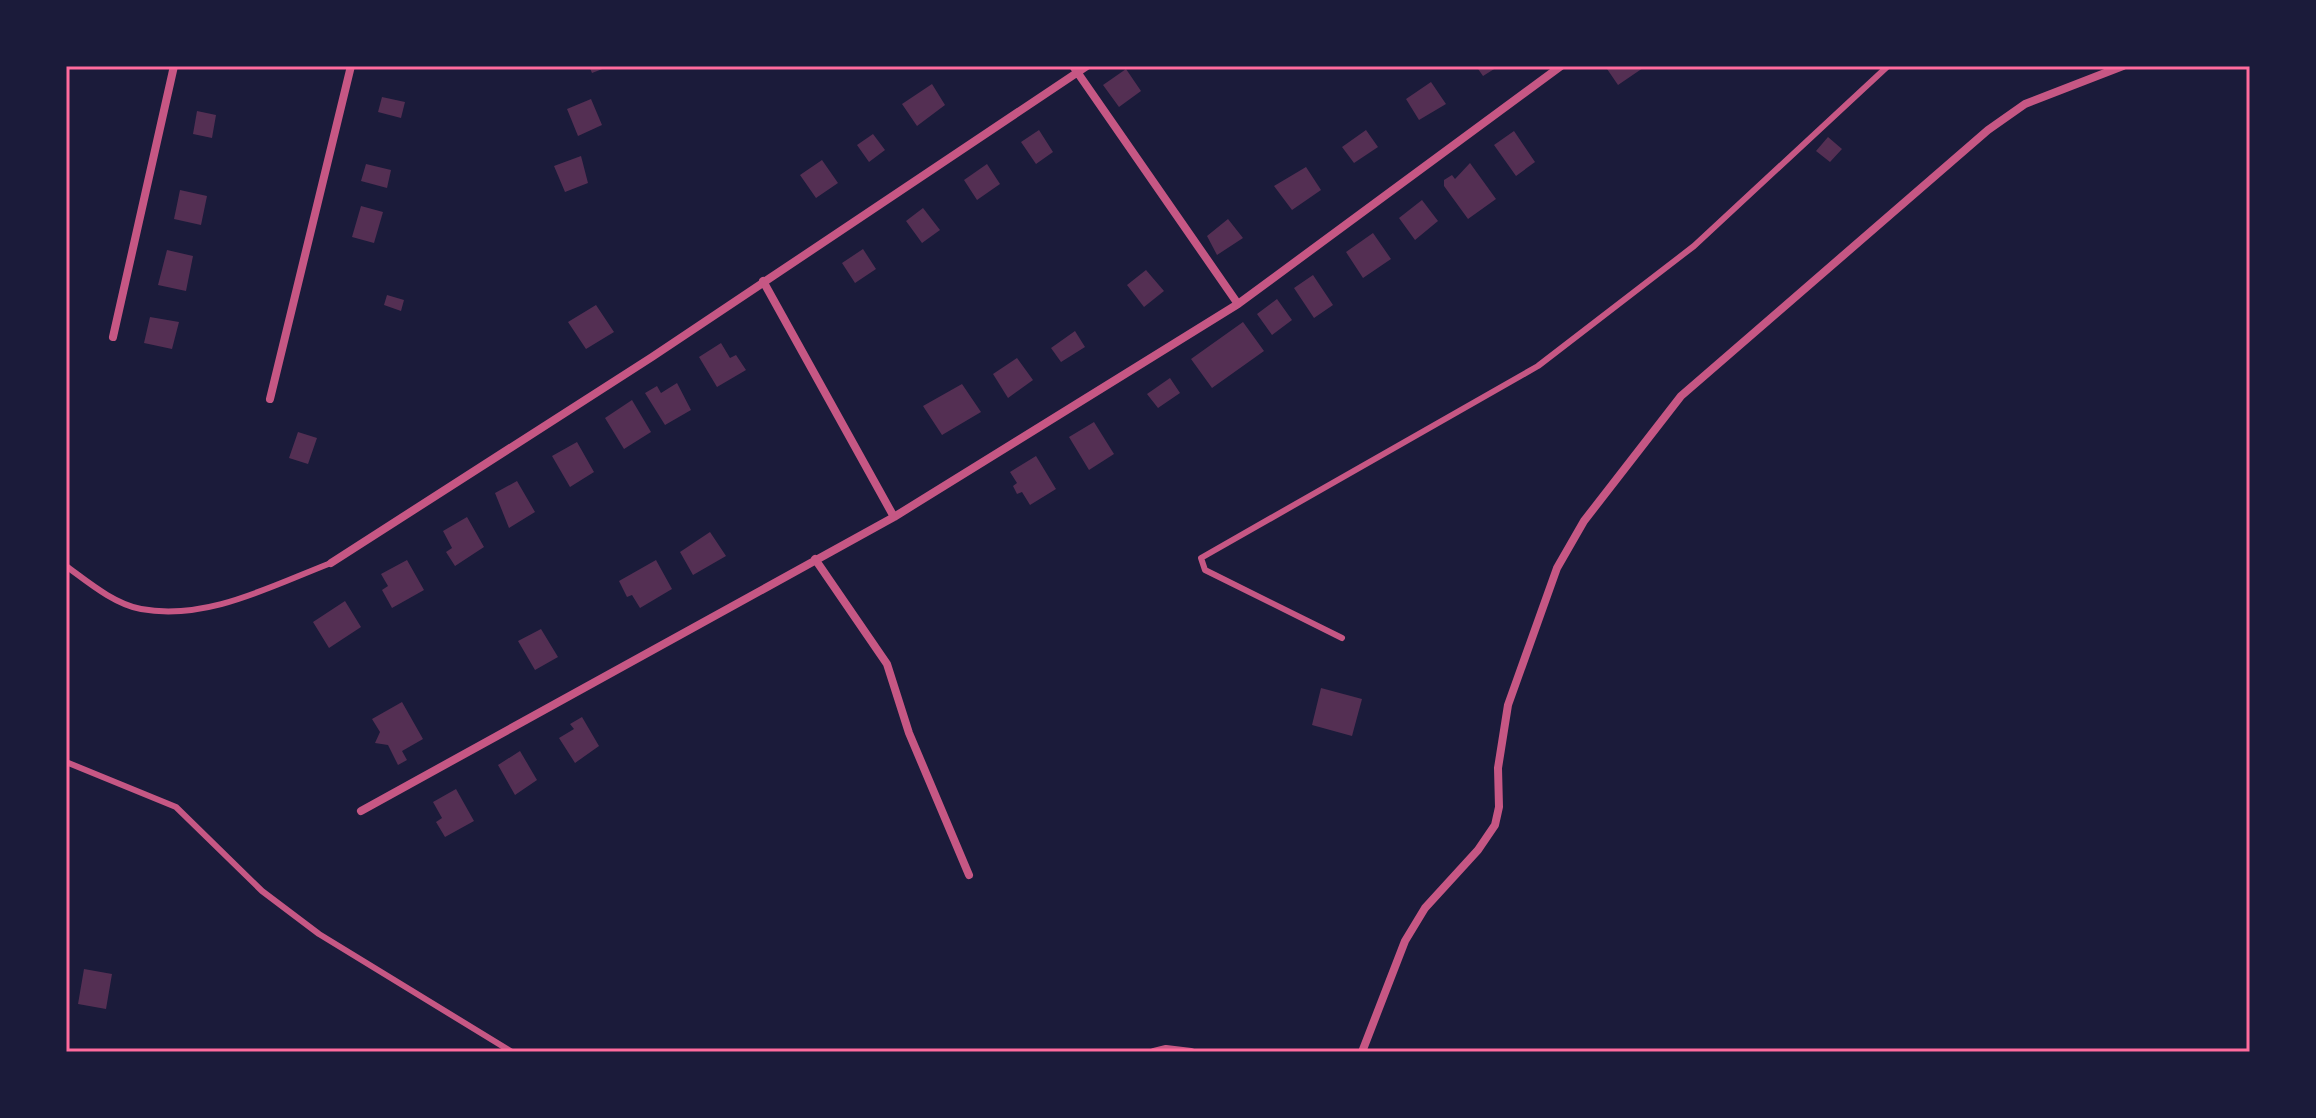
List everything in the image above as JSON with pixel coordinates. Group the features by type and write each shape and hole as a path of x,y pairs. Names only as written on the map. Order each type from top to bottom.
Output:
{"street":[{"path":"113,337 174,66"},
{"path":"270,399 351,66"},
{"path":"331,563 652,357 1076,69 1087,66"},
{"path":"361,811 894,517 1238,304 1561,66"},
{"path":"1362,1052 1405,941 1425,908 1478,850 1495,825 1499,807 1498,768 1508,705 1557,568 1584,521 1681,396 1997,122 2025,104 2123,66"},
{"path":"1076,69 1238,304"},
{"path":"763,281 894,517"},
{"path":"815,559 887,664 909,733 969,875"},
{"path":"1154,1052 1166,1049 1191,1052"}],"lane":[{"path":"1342,638 1205,570 1201,558 1538,366 1694,246 1888,66"},
{"path":"66,566 114,598 139,609 184,612 228,602 331,563"},
{"path":"66,762 176,807 262,891 319,934 512,1052"}],"building":[{"path":"589,66 610,66 592,73"},
{"path":"1476,66 1499,66 1483,76"},
{"path":"1605,66 1642,66 1643,68 1618,85"},
{"path":"1126,69 1141,91 1119,107 1103,85"},
{"path":"1431,82 1446,104 1419,120 1406,99"},
{"path":"932,84 945,105 917,126 902,104"},
{"path":"382,97 405,102 401,118 378,112"},
{"path":"591,99 602,125 578,136 567,109"},
{"path":"197,111 216,115 212,138 193,134"},
{"path":"1039,130 1053,152 1036,164 1021,142"},
{"path":"1366,130 1378,147 1354,163 1342,147"},
{"path":"1514,131 1535,162 1516,176 1494,145"},
{"path":"873,134 885,150 869,162 857,145"},
{"path":"1828,137 1842,149 1830,162 1816,151"},
{"path":"581,156 588,183 565,192 554,166"},
{"path":"822,160 838,183 816,198 800,175"},
{"path":"1470,163 1496,199 1468,219 1444,186 1444,180 1452,175 1455,179"},
{"path":"366,164 391,170 387,188 361,181"},
{"path":"987,164 1000,184 977,200 964,180"},
{"path":"1306,167 1321,190 1292,210 1274,186"},
{"path":"180,190 207,196 201,225 174,219"},
{"path":"1422,200 1438,221 1415,240 1399,218"},
{"path":"361,206 383,212 374,243 352,237"},
{"path":"923,208 940,230 922,243 906,221"},
{"path":"1228,219 1243,238 1217,255 1207,236"},
{"path":"1373,233 1391,259 1363,278 1346,252"},
{"path":"863,249 876,269 855,283 842,263"},
{"path":"167,250 193,256 186,291 158,285"},
{"path":"1146,270 1164,291 1144,307 1127,285"},
{"path":"1313,275 1333,305 1314,318 1294,288"},
{"path":"387,295 404,300 401,311 384,305"},
{"path":"1277,299 1292,320 1272,335 1257,314"},
{"path":"596,305 614,332 586,349 568,322"},
{"path":"150,317 179,322 172,349 144,343"},
{"path":"1243,322 1264,351 1212,388 1191,359"},
{"path":"1075,331 1085,347 1061,362 1051,348"},
{"path":"721,343 730,358 736,355 746,370 717,387 699,357"},
{"path":"1017,358 1033,380 1008,398 993,374"},
{"path":"1170,378 1180,393 1158,408 1147,394"},
{"path":"677,383 691,410 665,425 645,393 657,386 661,393"},
{"path":"962,384 981,412 942,435 923,406"},
{"path":"632,400 651,432 624,449 605,418"},
{"path":"1094,422 1114,454 1089,470 1069,437"},
{"path":"298,432 317,438 308,464 289,458"},
{"path":"577,442 594,472 570,487 552,456"},
{"path":"1036,456 1056,489 1030,505 1022,492 1017,494 1013,486 1017,483 1010,472"},
{"path":"517,481 535,512 509,528 495,493"},
{"path":"467,517 484,547 455,566 446,552 452,548 443,531"},
{"path":"710,532 726,556 693,575 680,552"},
{"path":"407,560 424,590 392,608 382,590 388,586 381,574"},
{"path":"656,560 672,589 640,608 632,595 627,597 619,581"},
{"path":"345,601 361,627 329,648 313,622"},
{"path":"541,629 558,657 535,670 518,641"},
{"path":"1321,688 1362,699 1352,736 1312,725"},
{"path":"402,702 423,739 402,751 407,760 398,765 388,745 375,743 380,732 372,719"},
{"path":"582,717 599,746 575,763 559,738 574,729 570,724"},
{"path":"520,751 537,780 515,795 498,765"},
{"path":"456,789 474,821 445,837 436,822 442,818 433,802"},
{"path":"84,969 112,974 106,1009 78,1004"}]}
